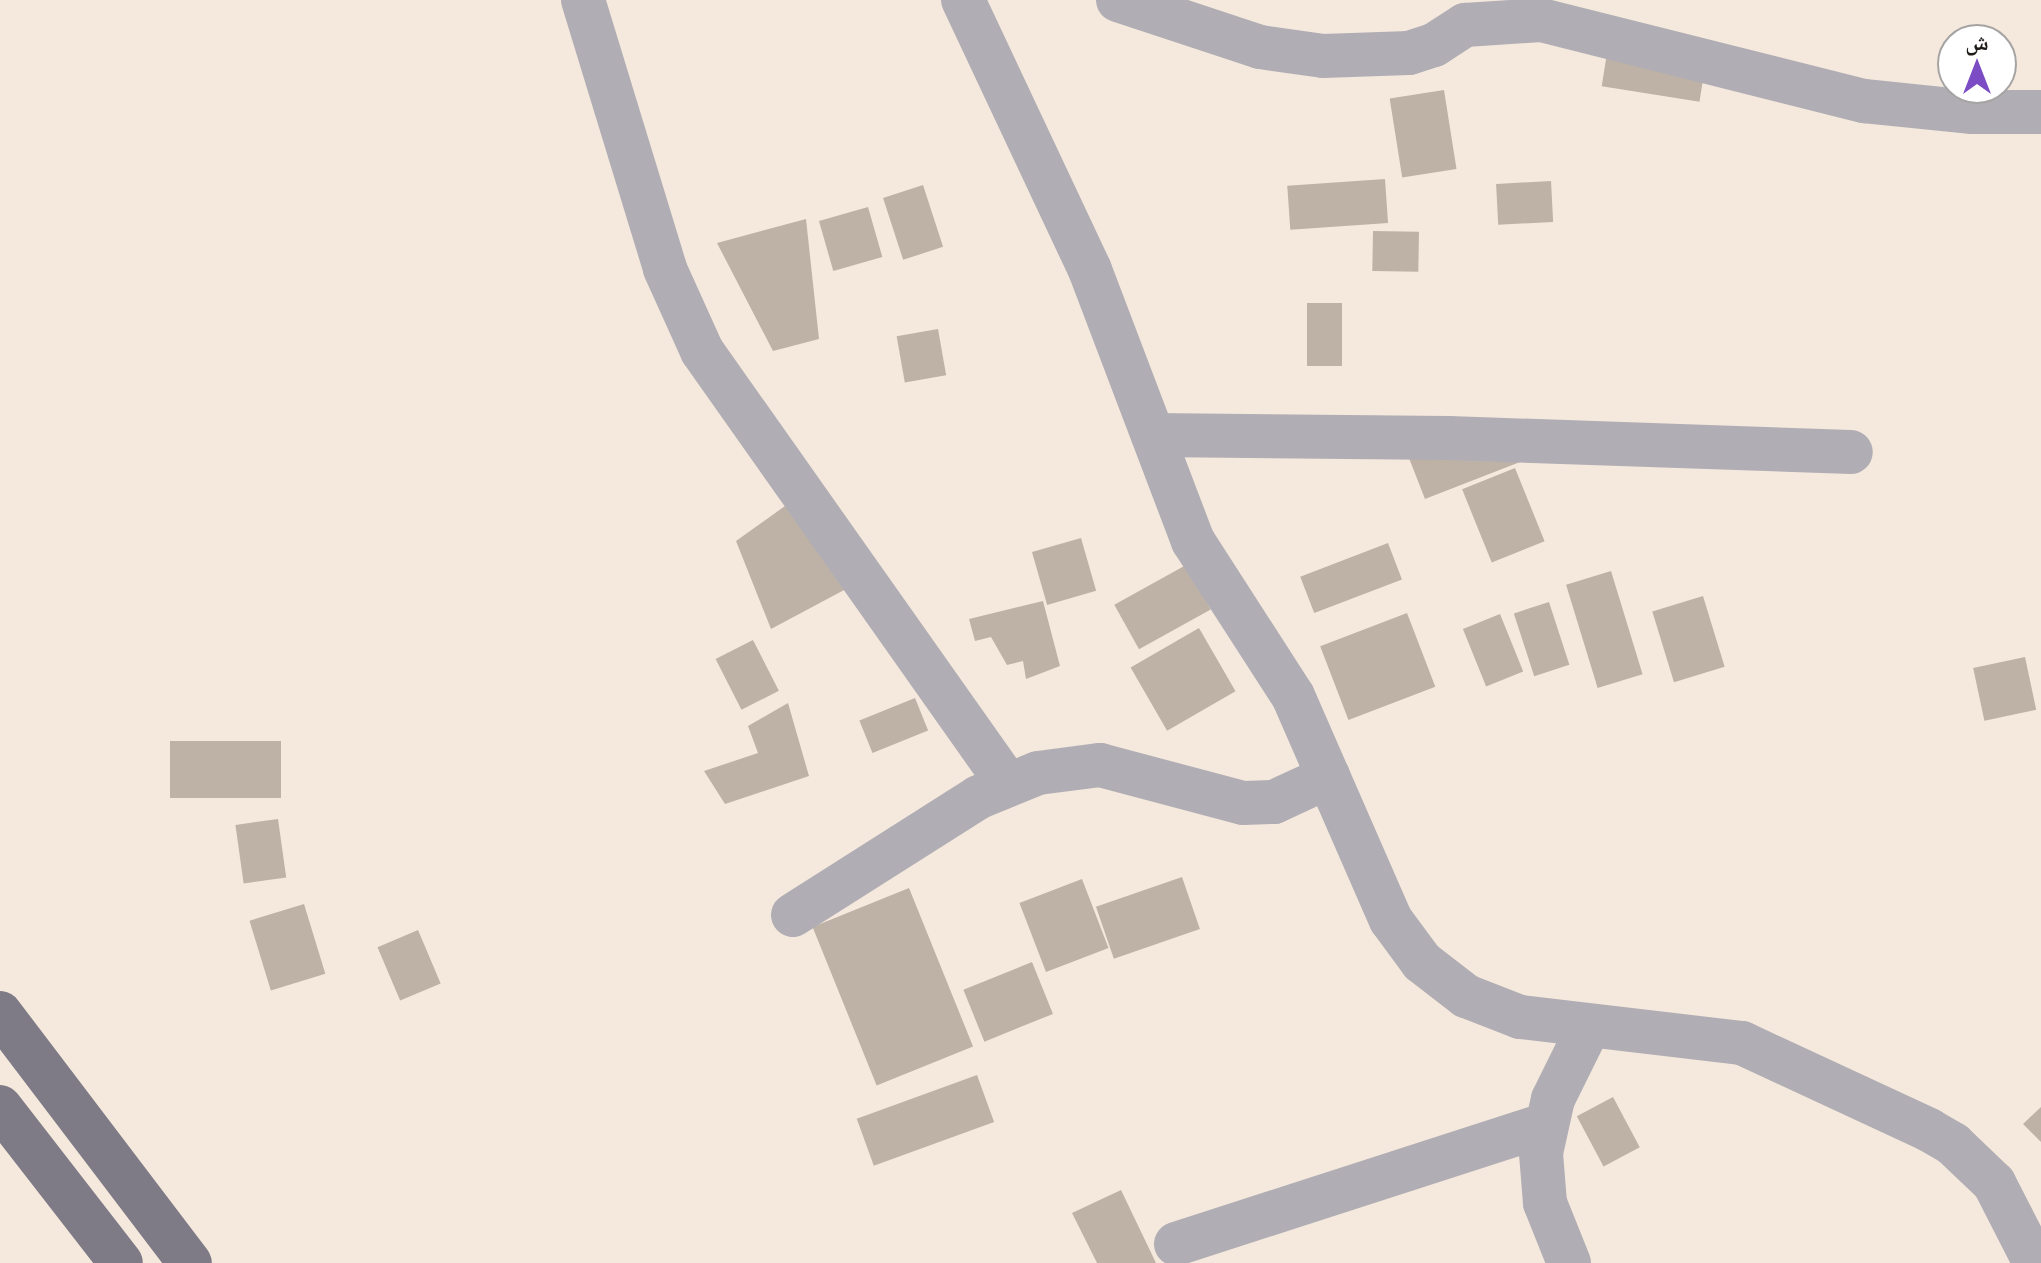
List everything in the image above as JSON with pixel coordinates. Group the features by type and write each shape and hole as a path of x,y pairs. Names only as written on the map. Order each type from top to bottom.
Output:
{"main road":[{"path":"0,1013 190,1263"},
{"path":"0,1107 121,1263"}],"street":[{"path":"583,0 665,269 702,351 1007,783"},
{"path":"963,0 1049,174 1202,561 1293,696 1391,920 1422,962 1492,1008 1589,1026 1742,1043 1929,1130 1953,1144 1994,1183 2035,1263"},
{"path":"1118,0 1260,47 1323,56 1409,53 1434,45 1465,25 1541,20 1864,101 1958,111 2041,112"},
{"path":"1153,435 1449,438 1851,452"},
{"path":"793,915 1007,783 1038,773 1100,765 1243,803 1274,802 1328,777"},
{"path":"1569,1263 1545,1203 1544,1125 1589,1026"},
{"path":"1176,1244 1544,1125"}],"building":[{"path":"1610,34 1708,49 1699,102 1602,86"},
{"path":"1444,90 1457,169 1402,178 1390,99"},
{"path":"1385,179 1388,223 1290,230 1287,186"},
{"path":"1551,181 1553,222 1498,225 1496,184"},
{"path":"923,185 943,247 903,260 883,198"},
{"path":"868,207 882,257 833,271 819,221"},
{"path":"806,219 819,339 773,351 717,243"},
{"path":"1373,231 1419,232 1418,272 1372,271"},
{"path":"1307,303 1342,303 1342,366 1307,366"},
{"path":"938,329 946,375 905,383 897,336"},
{"path":"1398,430 1520,462 1425,499"},
{"path":"1515,468 1545,541 1492,563 1462,489"},
{"path":"799,496 861,581 771,629 736,541"},
{"path":"1081,538 1096,591 1047,605 1032,552"},
{"path":"1388,543 1402,579 1314,613 1300,577"},
{"path":"1186,565 1211,610 1139,649 1114,605"},
{"path":"1611,571 1643,674 1598,688 1566,585"},
{"path":"1703,596 1725,667 1674,682 1652,611"},
{"path":"1043,601 1060,666 1026,679 1023,661 1007,665 991,637 975,641 969,619"},
{"path":"1549,602 1569,665 1534,676 1514,613"},
{"path":"1407,613 1435,687 1348,720 1320,646"},
{"path":"1500,614 1523,671 1486,686 1463,629"},
{"path":"1199,628 1236,691 1167,731 1131,668"},
{"path":"753,640 779,691 741,710 716,659"},
{"path":"2025,657 2036,710 1984,721 1973,668"},
{"path":"915,698 928,730 872,753 859,720"},
{"path":"788,703 809,776 725,804 704,771 758,753 748,726"},
{"path":"170,741 281,741 281,798 170,798"},
{"path":"278,819 286,877 244,883 235,825"},
{"path":"1182,877 1200,929 1114,959 1096,907"},
{"path":"1082,879 1109,948 1046,972 1019,903"},
{"path":"909,888 973,1047 877,1086 813,927"},
{"path":"304,904 325,974 271,990 249,921"},
{"path":"418,930 441,983 400,1001 377,947"},
{"path":"1032,962 1053,1014 984,1042 963,990"},
{"path":"977,1075 994,1122 874,1166 857,1119"},
{"path":"1613,1097 1640,1147 1604,1167 1577,1116"},
{"path":"2041,1107 2041,1142 2023,1124"},
{"path":"1121,1190 1156,1263 1097,1263 1072,1213"}]}
